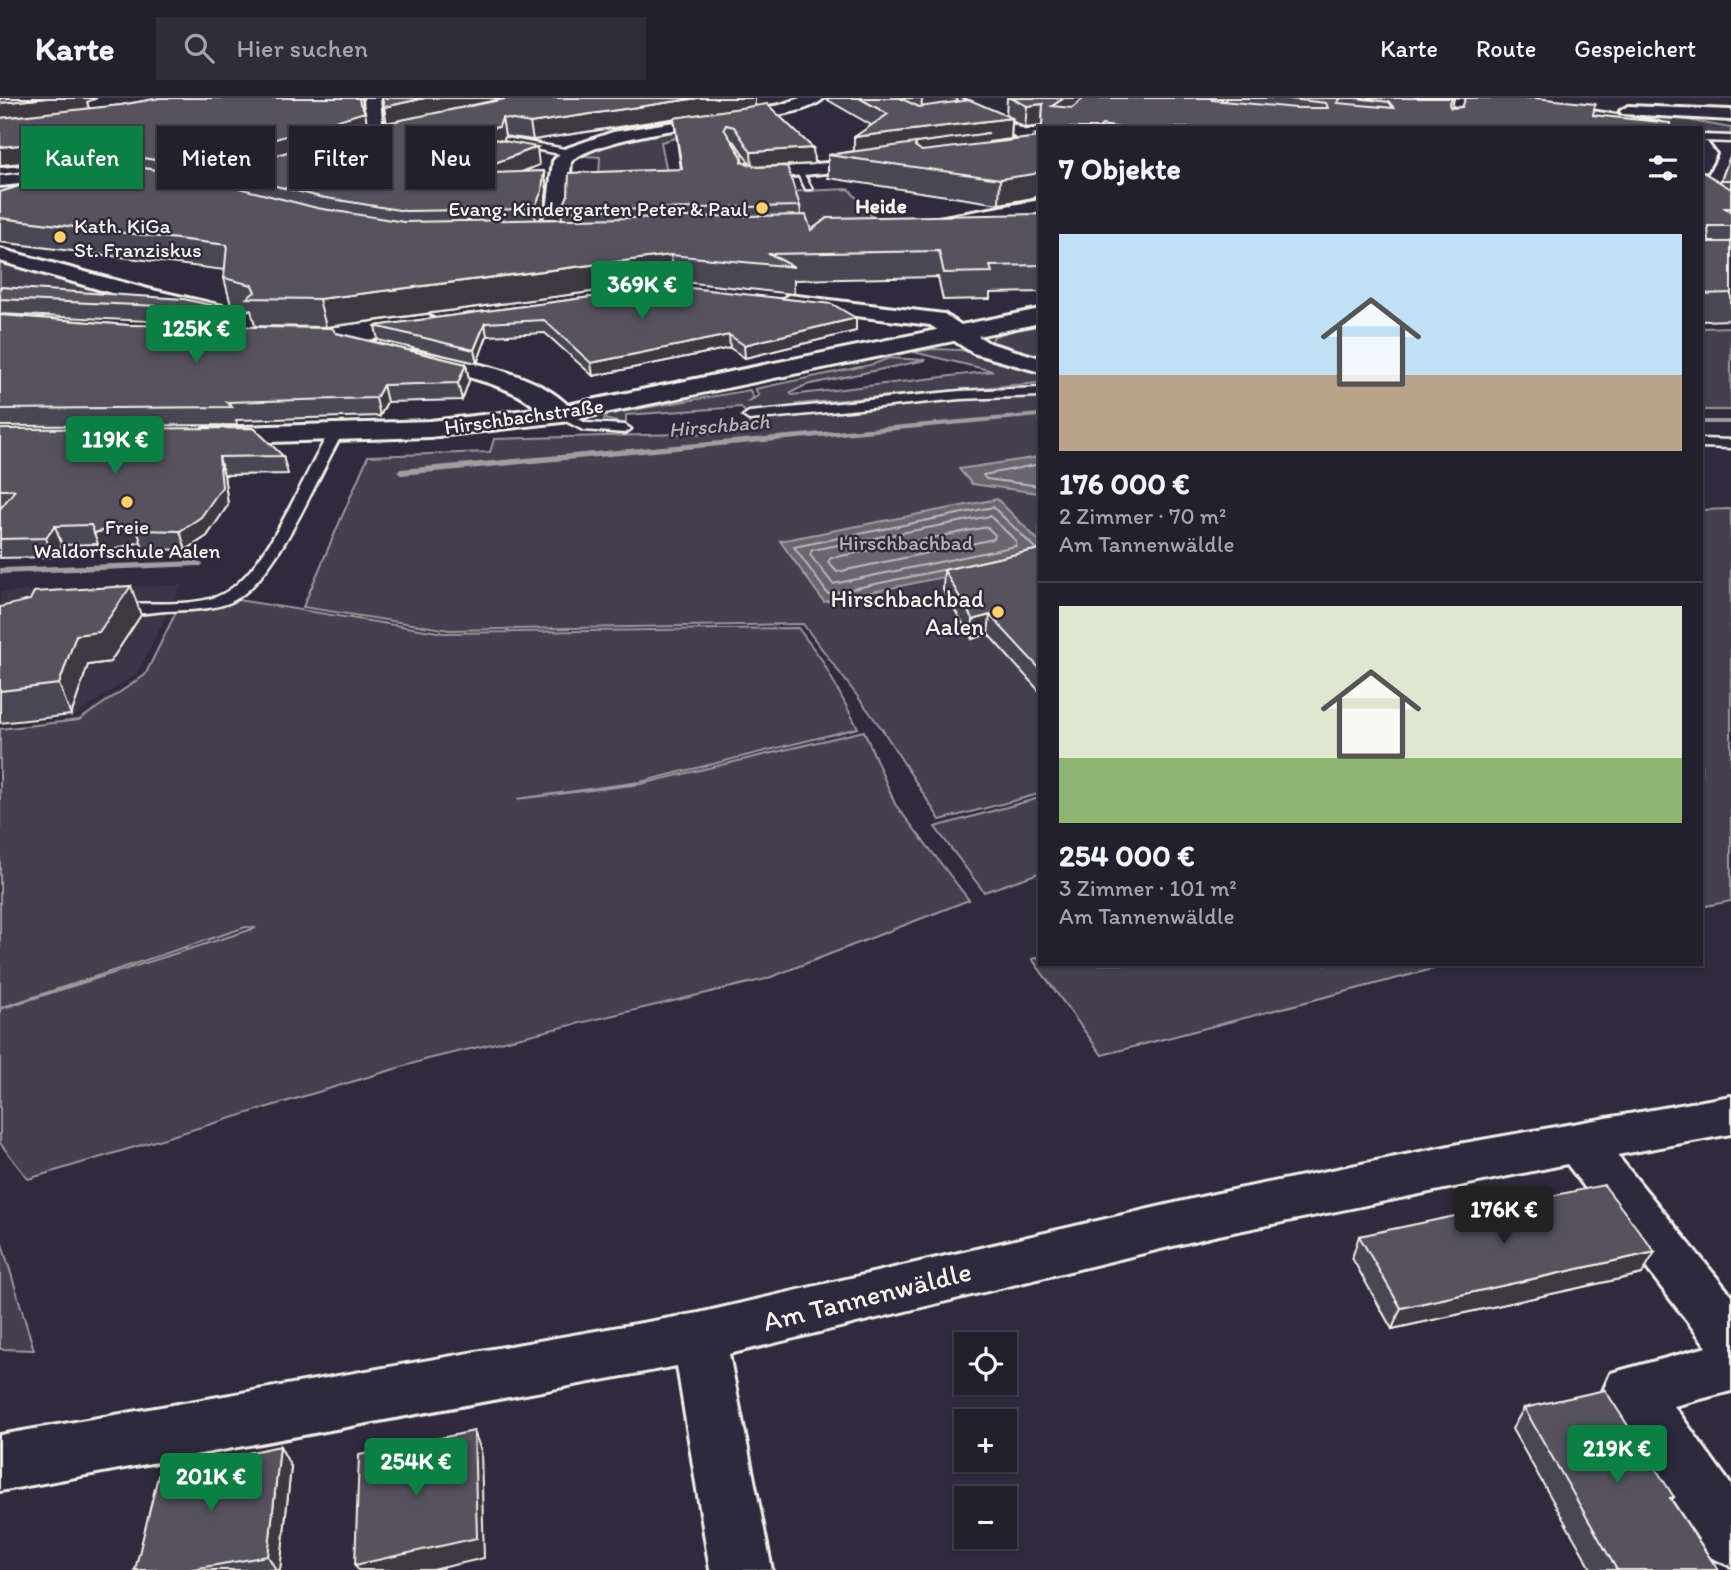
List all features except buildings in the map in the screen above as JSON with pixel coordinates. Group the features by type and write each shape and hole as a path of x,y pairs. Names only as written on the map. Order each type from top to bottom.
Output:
{"street":[{"path":"372,98 374,121 381,126"},
{"path":"546,238 557,211 562,161 570,153 594,142 642,130 783,109 816,98"},
{"path":"948,98 1012,140 1038,140"},
{"path":"1425,98 1461,106 1575,111 1656,120 1731,115"},
{"path":"1595,109 1617,100 1656,120"},
{"path":"1575,111 1595,109 1656,120"},
{"path":"748,170 804,180 898,161"},
{"path":"0,181 21,178"},
{"path":"915,228 1038,206"},
{"path":"520,238 573,237"},
{"path":"0,255 144,295 518,383 542,396 562,414"},
{"path":"766,299 936,319 981,348 1038,365"},
{"name":"Hirschbachstraße","path":"179,436 336,433 497,423 562,414 1038,316"},
{"path":"213,335 326,337 445,320"},
{"name":"Am Tannenwäldle","path":"0,1463 699,1337 895,1288 1214,1215 1578,1142 1731,1115"},
{"path":"1578,1142 1731,1336"},
{"path":"699,1337 741,1570"},
{"path":"1731,1366 1631,1391 1731,1536"}],"lane":[{"path":"1703,138 1731,139"},
{"path":"506,141 570,153"},
{"path":"0,171 21,169"},
{"path":"749,416 960,396 1038,392"},
{"path":"562,414 571,424 589,428 625,429"},
{"path":"104,610 223,600 248,582 266,561 336,433"},
{"path":"1703,443 1731,444"}],"shaded area":[{"path":"182,585 137,673 75,716 0,724 0,592"}],"green space":[{"path":"770,111 661,142 668,177 599,177 600,157 568,155 595,142"},
{"path":"1598,111 1655,114 1731,128 1731,135 1703,133 1703,126 1666,126"},
{"path":"849,189 884,230 800,232 781,192"},
{"path":"0,255 121,289 87,299 0,288"},
{"path":"1038,323 1038,358 991,342 994,336"},
{"path":"1731,327 1731,410 1703,410 1703,328"},
{"name":"Hirschbachbad","path":"933,349 962,350 1038,372 1038,383 796,404 800,411 1038,394 1038,794 940,820 882,729 803,624 449,630 303,607 368,456 490,452 494,439 720,433 758,421 751,419 741,407 626,415 626,424 604,419 609,414 750,390 753,397 747,403 759,395 755,389 874,364 889,358 926,360 806,385 790,393 792,395 993,371 913,352"},
{"path":"1731,509 1731,901 1703,907 1703,510"},
{"path":"238,600 444,633 798,628 822,660 858,728 640,782 517,799 641,784 864,731 895,804 969,900 766,979 428,1059 28,1179 0,1143 0,1009 256,928 246,927 0,1008 0,729 79,720 145,675 176,612"},
{"path":"1038,798 1038,873 984,892 935,827"},
{"path":"1038,957 1038,966 1444,966 1102,1055 1032,959"},
{"path":"0,1237 34,1350 0,1349"}],"water":[{"path":"1038,457 1038,493 972,484 959,469"},
{"path":"997,499 1038,540 1038,557 824,602 780,541"}],"waterway":[{"name":"Hirschbach","path":"401,472 1038,415"},
{"name":"Hirschbach","path":"1703,422 1731,422"},
{"name":"Hirschbach","path":"0,571 198,564"}],"place":[{"name":"Evang. Kindergarten Peter & Paul","path":"762,208"},
{"name":"Kath. KiGa St. Franziskus","path":"60,237"},
{"name":"Freie Waldorfschule Aalen","path":"127,502"},
{"name":"Hirschbachbad Aalen","path":"998,612"}],"district":[{"name":"Heide","path":"881,205"}]}
